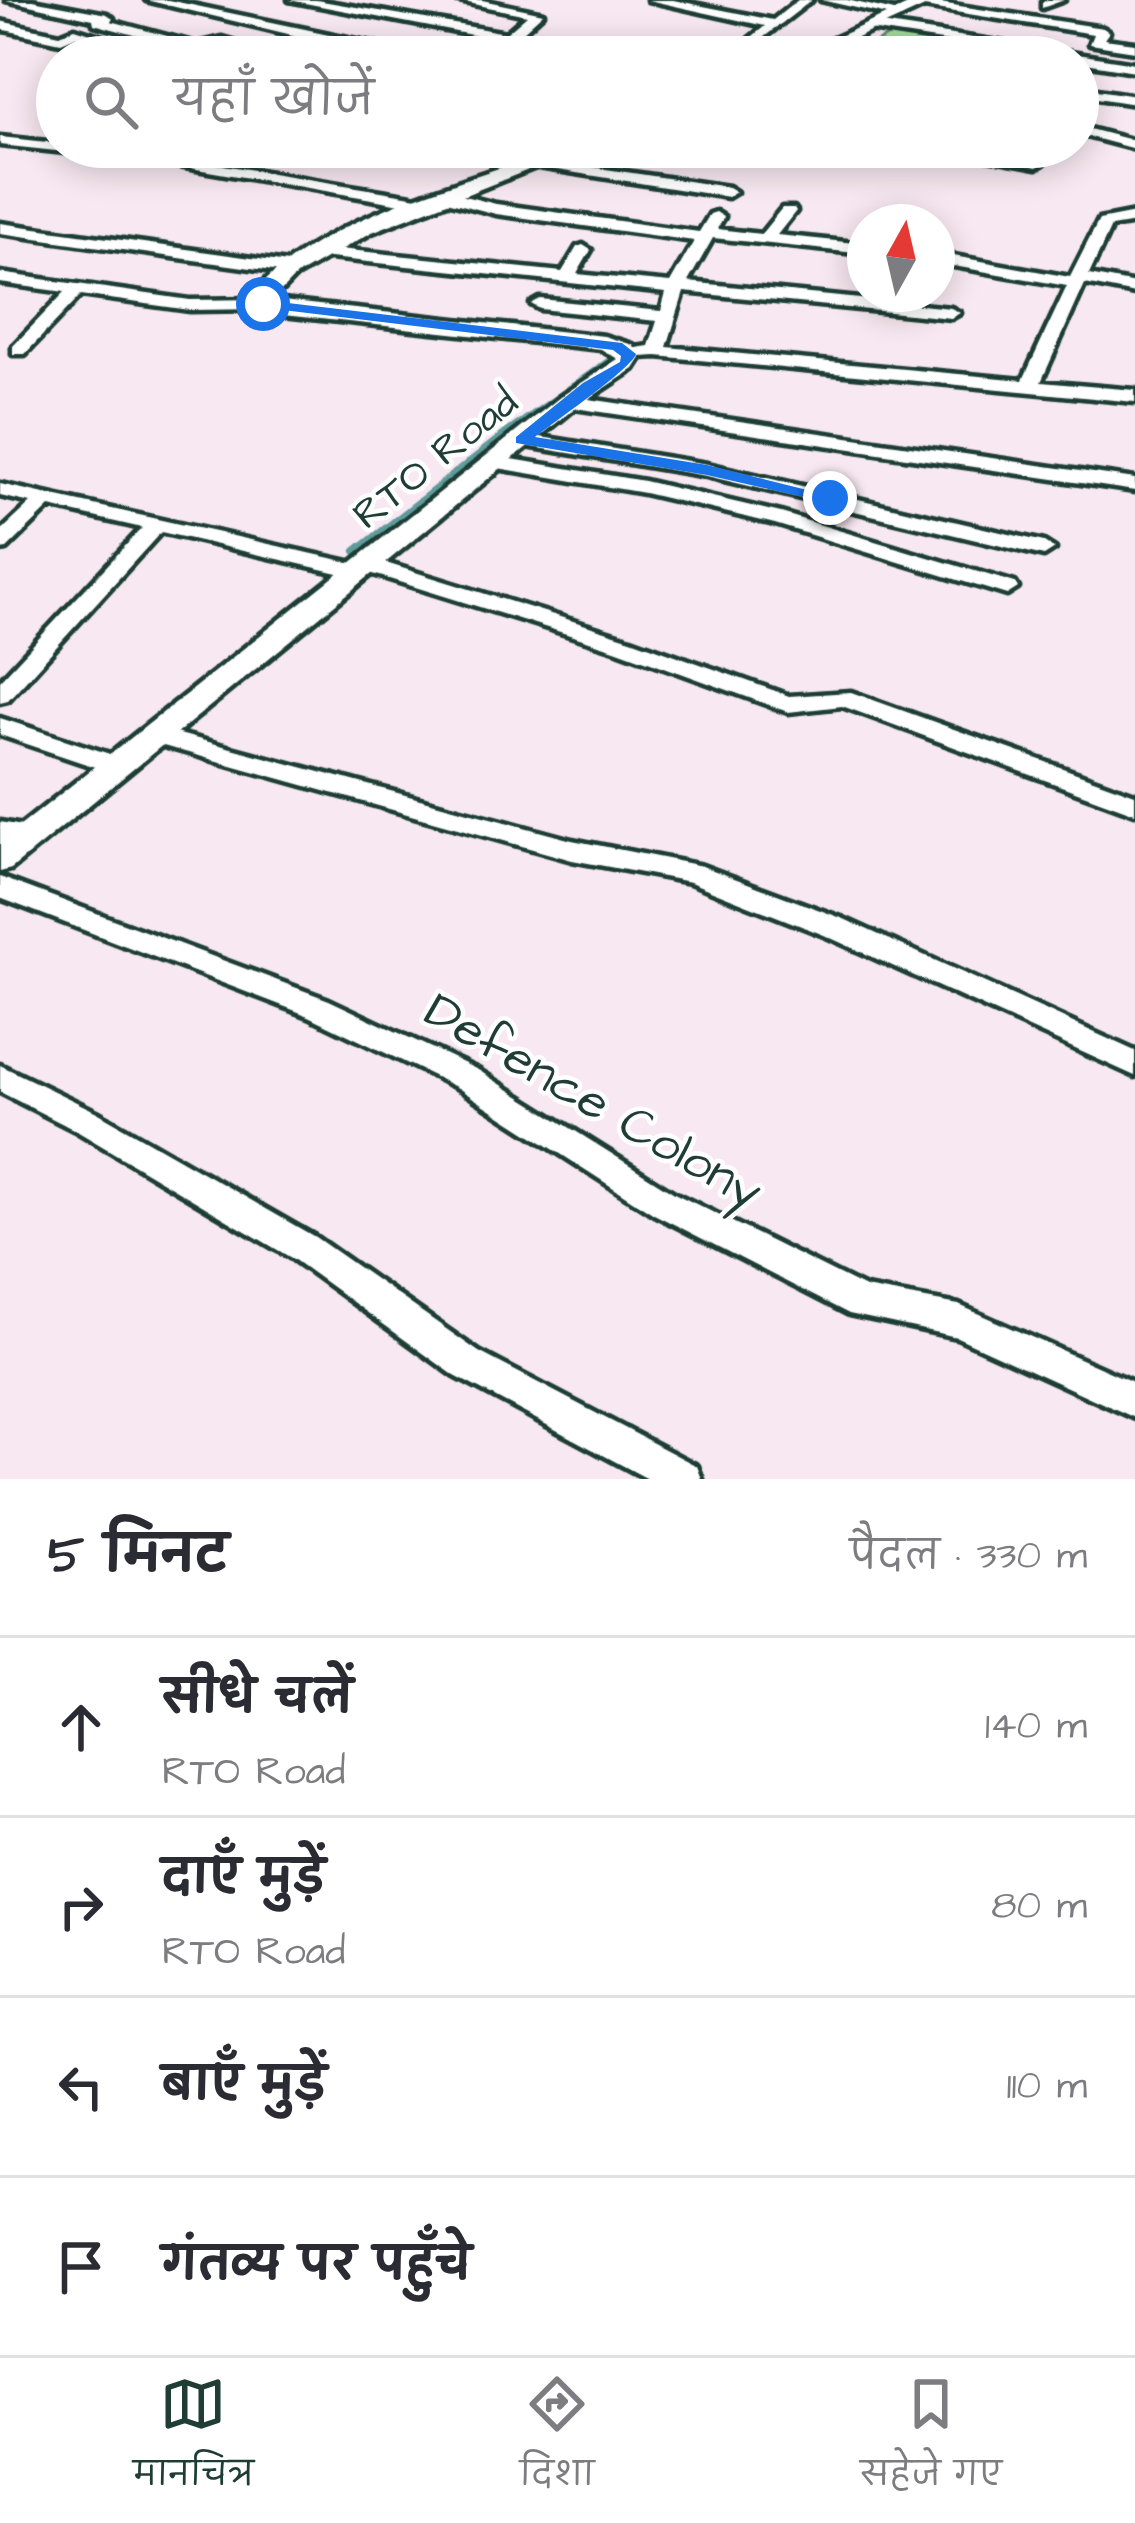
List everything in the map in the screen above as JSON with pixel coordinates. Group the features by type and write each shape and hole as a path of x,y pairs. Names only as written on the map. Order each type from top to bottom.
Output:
{"street":[{"path":"12,0 107,18 98,21 153,36"},
{"path":"152,0 311,36"},
{"path":"295,0 498,36"},
{"path":"460,0 537,13 518,36"},
{"path":"653,0 774,24"},
{"path":"760,36 806,0"},
{"path":"827,0 901,14"},
{"path":"852,36 928,2 1103,32 1098,36"},
{"path":"0,26 51,36"},
{"path":"875,26 940,36"},
{"path":"1099,41 1135,47"},
{"path":"1099,61 1135,67"},
{"path":"1099,94 1135,100"},
{"path":"1099,136 1135,146"},
{"path":"0,141 36,145"},
{"path":"224,168 496,209 847,247"},
{"path":"0,278 190,305 263,304 261,297 320,252 525,168"},
{"path":"571,168 728,192"},
{"path":"766,239 788,211"},
{"path":"1030,385 1105,223 1132,213"},
{"path":"0,228 295,269"},
{"path":"657,351 676,288 709,229"},
{"path":"566,279 583,250"},
{"path":"320,252 951,313"},
{"path":"955,261 1135,289"},
{"path":"19,350 78,288"},
{"name":"RTO Road","path":"0,860 568,401 626,364 629,354 590,340 263,304"},
{"path":"540,304 667,317"},
{"path":"629,354 657,351 1135,396"},
{"path":"568,401 1135,485"},
{"path":"522,440 707,470 1044,549"},
{"path":"493,462 644,487 781,519 1007,587"},
{"path":"0,490 364,568 623,644 788,704 843,698 1135,804"},
{"path":"0,544 47,499"},
{"path":"0,694 158,523"},
{"path":"0,726 118,766"},
{"path":"157,736 572,850 693,873 834,927 1135,1064"},
{"path":"0,832 31,836"},
{"name":"Defence Colony","path":"0,887 319,1007 468,1078 665,1204 861,1303 958,1321 1135,1401"},
{"path":"0,1078 86,1121 304,1248 467,1364 684,1479"}],"waterway":[{"path":"357,550 500,437 611,359"},
{"path":"356,551 361,547"}],"route":[{"path":"263,304 617,346 629,354 626,364 568,401 522,440 707,470 830,498"}]}
